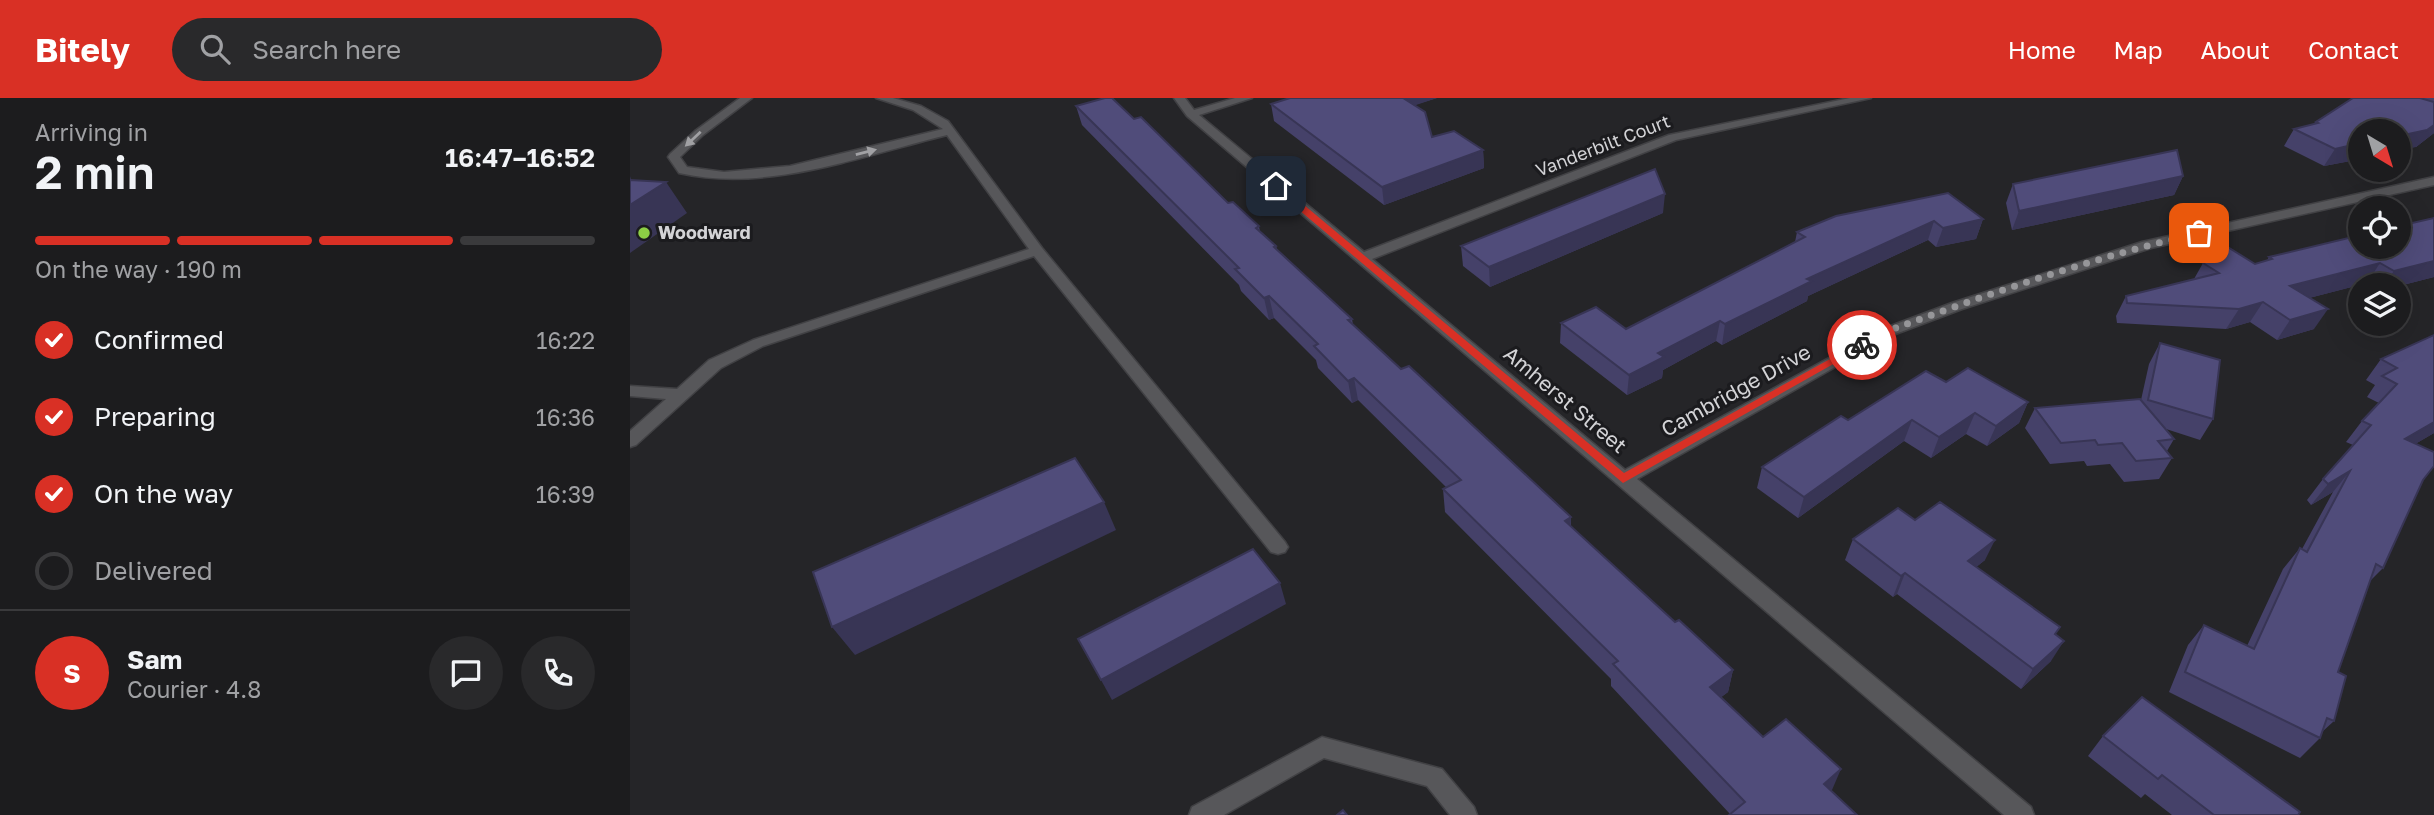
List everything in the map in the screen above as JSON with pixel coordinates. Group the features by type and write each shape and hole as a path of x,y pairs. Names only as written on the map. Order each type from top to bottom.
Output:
{"street":[{"path":"747,98 699,133 674,158 683,170 724,176 790,170 949,131"},
{"path":"881,98 917,108 944,124 1037,251 1278,547"},
{"name":"Amherst Street","path":"1179,98 1191,114 2022,815"},
{"path":"1191,114 1247,98"},
{"name":"Vanderbilt Court","path":"1361,258 1673,137 1866,98"},
{"name":"Cambridge Drive","path":"1623,479 1885,332 2147,245 2434,181"},
{"path":"630,441 715,364 758,343 1037,251"},
{"path":"630,391 680,395"},
{"path":"1201,815 1322,747 1434,777 1465,815"}],"building":[{"path":"1112,98 1134,119 1141,117 1228,203 1233,202 1259,226 1256,228 1276,246 1274,247 1352,319 1348,320 1401,369 1409,366 1571,517 1565,521 1675,622 1679,620 1733,670 1710,687 1763,737 1786,719 1841,769 1824,784 1857,815 1729,815 1745,802 1613,664 1618,661 1443,489 1461,480 1354,378 1348,381 1314,346 1318,344 1269,296 1264,298 1235,269 1239,268 1076,106"},
{"path":"1290,98 1403,98 1425,112 1432,137 1454,131 1483,150 1382,187 1271,104"},
{"path":"2353,98 2420,98 2434,102 2434,125 2427,130 2412,133 2412,119 2348,119 2348,146 2335,149 2294,129 2318,123 2316,122"},
{"path":"2177,150 2183,176 2019,211 2013,184"},
{"path":"1655,169 1665,194 1489,267 1461,246"},
{"path":"630,180 666,182 630,205"},
{"path":"1948,193 1983,219 1943,228 1934,221 1807,279 1812,281 1725,324 1720,321 1658,353 1664,357 1629,375 1561,323 1596,307 1626,329 1805,237 1797,232 1836,216"},
{"path":"2434,218 2434,261 2394,271 2380,263 2290,286 2328,309 2290,320 2263,302 2239,309 2127,303 2126,296 2219,273 2203,263 2218,241 2255,264 2272,259 2269,257 2348,238 2348,259 2411,259 2411,223"},
{"path":"2434,335 2434,422 2405,439 2434,452 2434,466 2423,480 2383,568 2376,564 2338,672 2346,676 2334,721 2327,718 2320,738 2185,672 2204,625 2254,649 2300,548 2307,552 2350,471 2328,484 2323,479 2371,425 2362,421 2397,384 2382,376 2397,368 2381,359"},
{"path":"2160,343 2220,360 2213,419 2148,400"},
{"path":"1968,368 2028,402 1996,426 1975,413 1939,437 1912,420 1804,497 1762,467 1841,416 1848,420 1926,371 1946,382"},
{"path":"2140,399 2174,439 2158,441 2172,458 2136,461 2122,443 2098,445 2095,440 2061,443 2035,408"},
{"path":"1075,458 1104,502 832,627 813,572"},
{"path":"1940,502 1995,540 1968,561 2060,627 2055,634 2064,641 2033,669 1905,573 1901,576 1853,539 1898,508 1915,520"},
{"path":"1253,549 1280,583 1101,680 1078,639"},
{"path":"2142,697 2300,812 2298,815 2214,815 2162,775 2158,779 2103,736"}],"way so far":[{"path":"1862,345 1885,332 2056,272 2147,245 2199,233"}],"place":[{"name":"Woodward","path":"644,233"}],"route":[{"path":"1276,186 1623,479 1862,345"}]}
